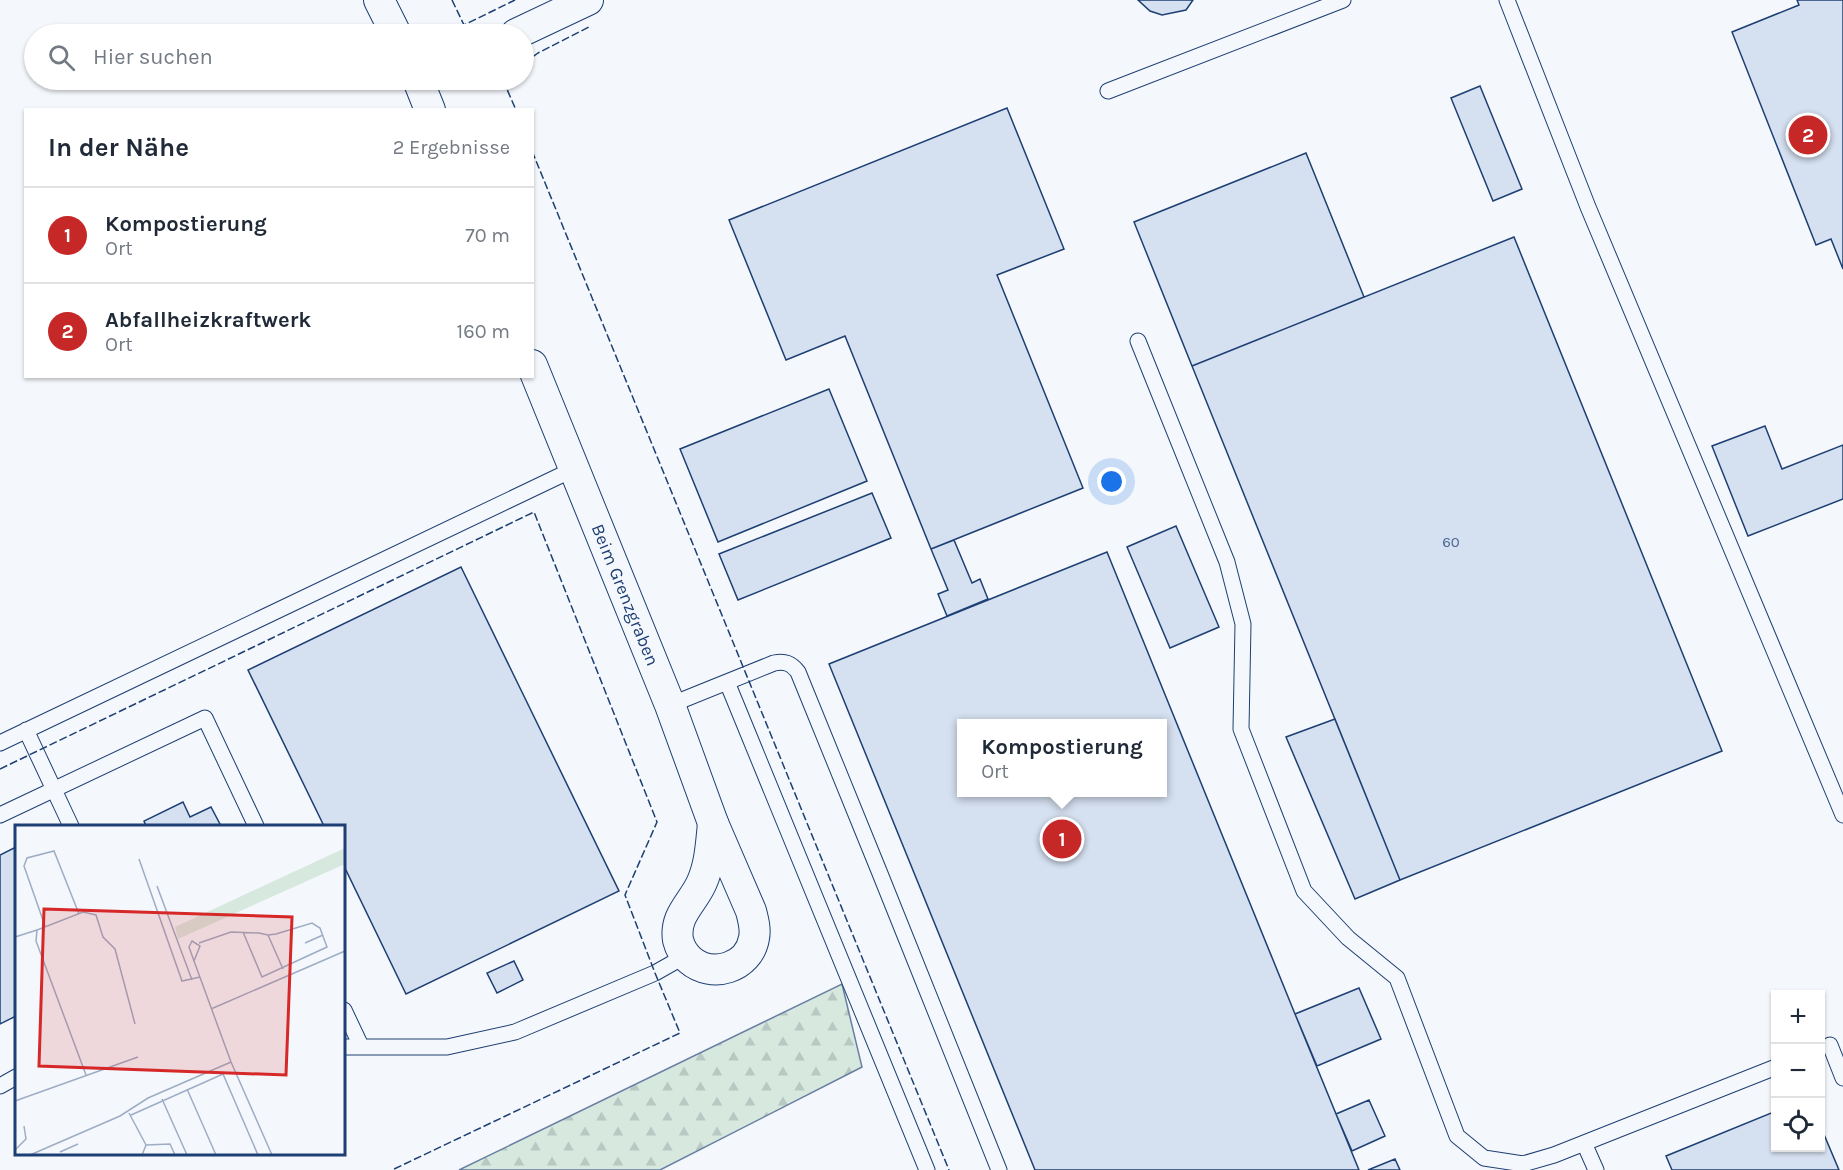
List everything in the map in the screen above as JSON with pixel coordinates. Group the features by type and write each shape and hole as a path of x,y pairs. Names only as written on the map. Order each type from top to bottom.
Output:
{"street":[{"path":"379,0 391,24"},
{"path":"534,26 588,0"},
{"path":"423,90 429,108"},
{"name":"Beim Grenzgraben","path":"534,370 670,705 713,824 751,911 754,937 751,949 743,959 720,970 707,969 695,964 685,956 678,939 679,919 701,883 709,860 713,824"}],"lane":[{"path":"1108,91 1343,0"},
{"path":"1507,0 1588,207 1843,815"},
{"path":"1138,341 1227,562 1243,624 1241,729 1304,891 1348,938 1396,978 1457,1136 1484,1158 1523,1164 1554,1155 1771,1068"},
{"path":"0,743 574,469"},
{"path":"670,705 774,663 784,661 798,672 999,1170"},
{"path":"727,682 927,1170"},
{"path":"0,815 205,718 256,825"},
{"path":"26,730 71,825"},
{"path":"345,1047 447,1047 515,1032 655,974 685,956"},
{"path":"345,1012 361,1046"},
{"path":"1831,1044 1843,1078"},
{"path":"0,1086 15,1078"},
{"path":"1584,1143 1596,1170"}],"green space":[{"path":"842,984 862,1067 660,1170 459,1170"}],"building":[{"path":"1138,0 1193,0 1186,10 1162,15 1150,11"},
{"path":"1797,0 1843,0 1843,269 1831,239 1816,245 1732,32 1799,5"},
{"path":"1480,86 1522,189 1493,201 1451,98"},
{"path":"1007,108 1064,249 997,275 1083,488 931,549 845,336 786,360 729,220"},
{"path":"1306,153 1364,297 1192,366 1134,222"},
{"path":"1514,237 1722,751 1400,880 1192,366"},
{"path":"829,389 867,481 718,542 680,449"},
{"path":"1765,426 1782,469 1843,445 1843,499 1748,536 1712,446"},
{"path":"872,493 891,538 738,600 719,554"},
{"path":"1176,526 1219,627 1170,648 1127,547"},
{"path":"954,540 972,583 980,579 988,599 947,616 938,594 948,590 931,549"},
{"path":"1107,552 1359,1170 1035,1170 829,664"},
{"path":"461,567 619,891 406,994 345,868 345,825 324,825 248,670"},
{"path":"1335,719 1400,880 1355,899 1286,737"},
{"path":"183,802 190,817 211,807 220,825 146,825 144,821"},
{"path":"15,848 15,1016 0,1024 0,855"},
{"path":"514,961 523,980 497,993 487,973"},
{"path":"1359,988 1381,1039 1317,1066 1295,1014"},
{"path":"1369,1100 1385,1136 1352,1151 1336,1114"},
{"path":"1771,1113 1771,1152 1825,1152 1825,1137 1839,1170 1672,1170 1666,1156"},
{"path":"1395,1159 1400,1170 1368,1170"}],"fence":[{"path":"452,0 464,24"},
{"path":"466,24 515,0"},
{"path":"534,56 589,27"},
{"path":"507,90 515,108"},
{"path":"534,156 949,1170"},
{"path":"0,769 534,512 657,822 625,895 680,1033 392,1170"}],"place":[{"name":"Abfallheizkraftwerk","path":"1808,135"},
{"name":"Kompostierung","path":"1062,839"}]}
